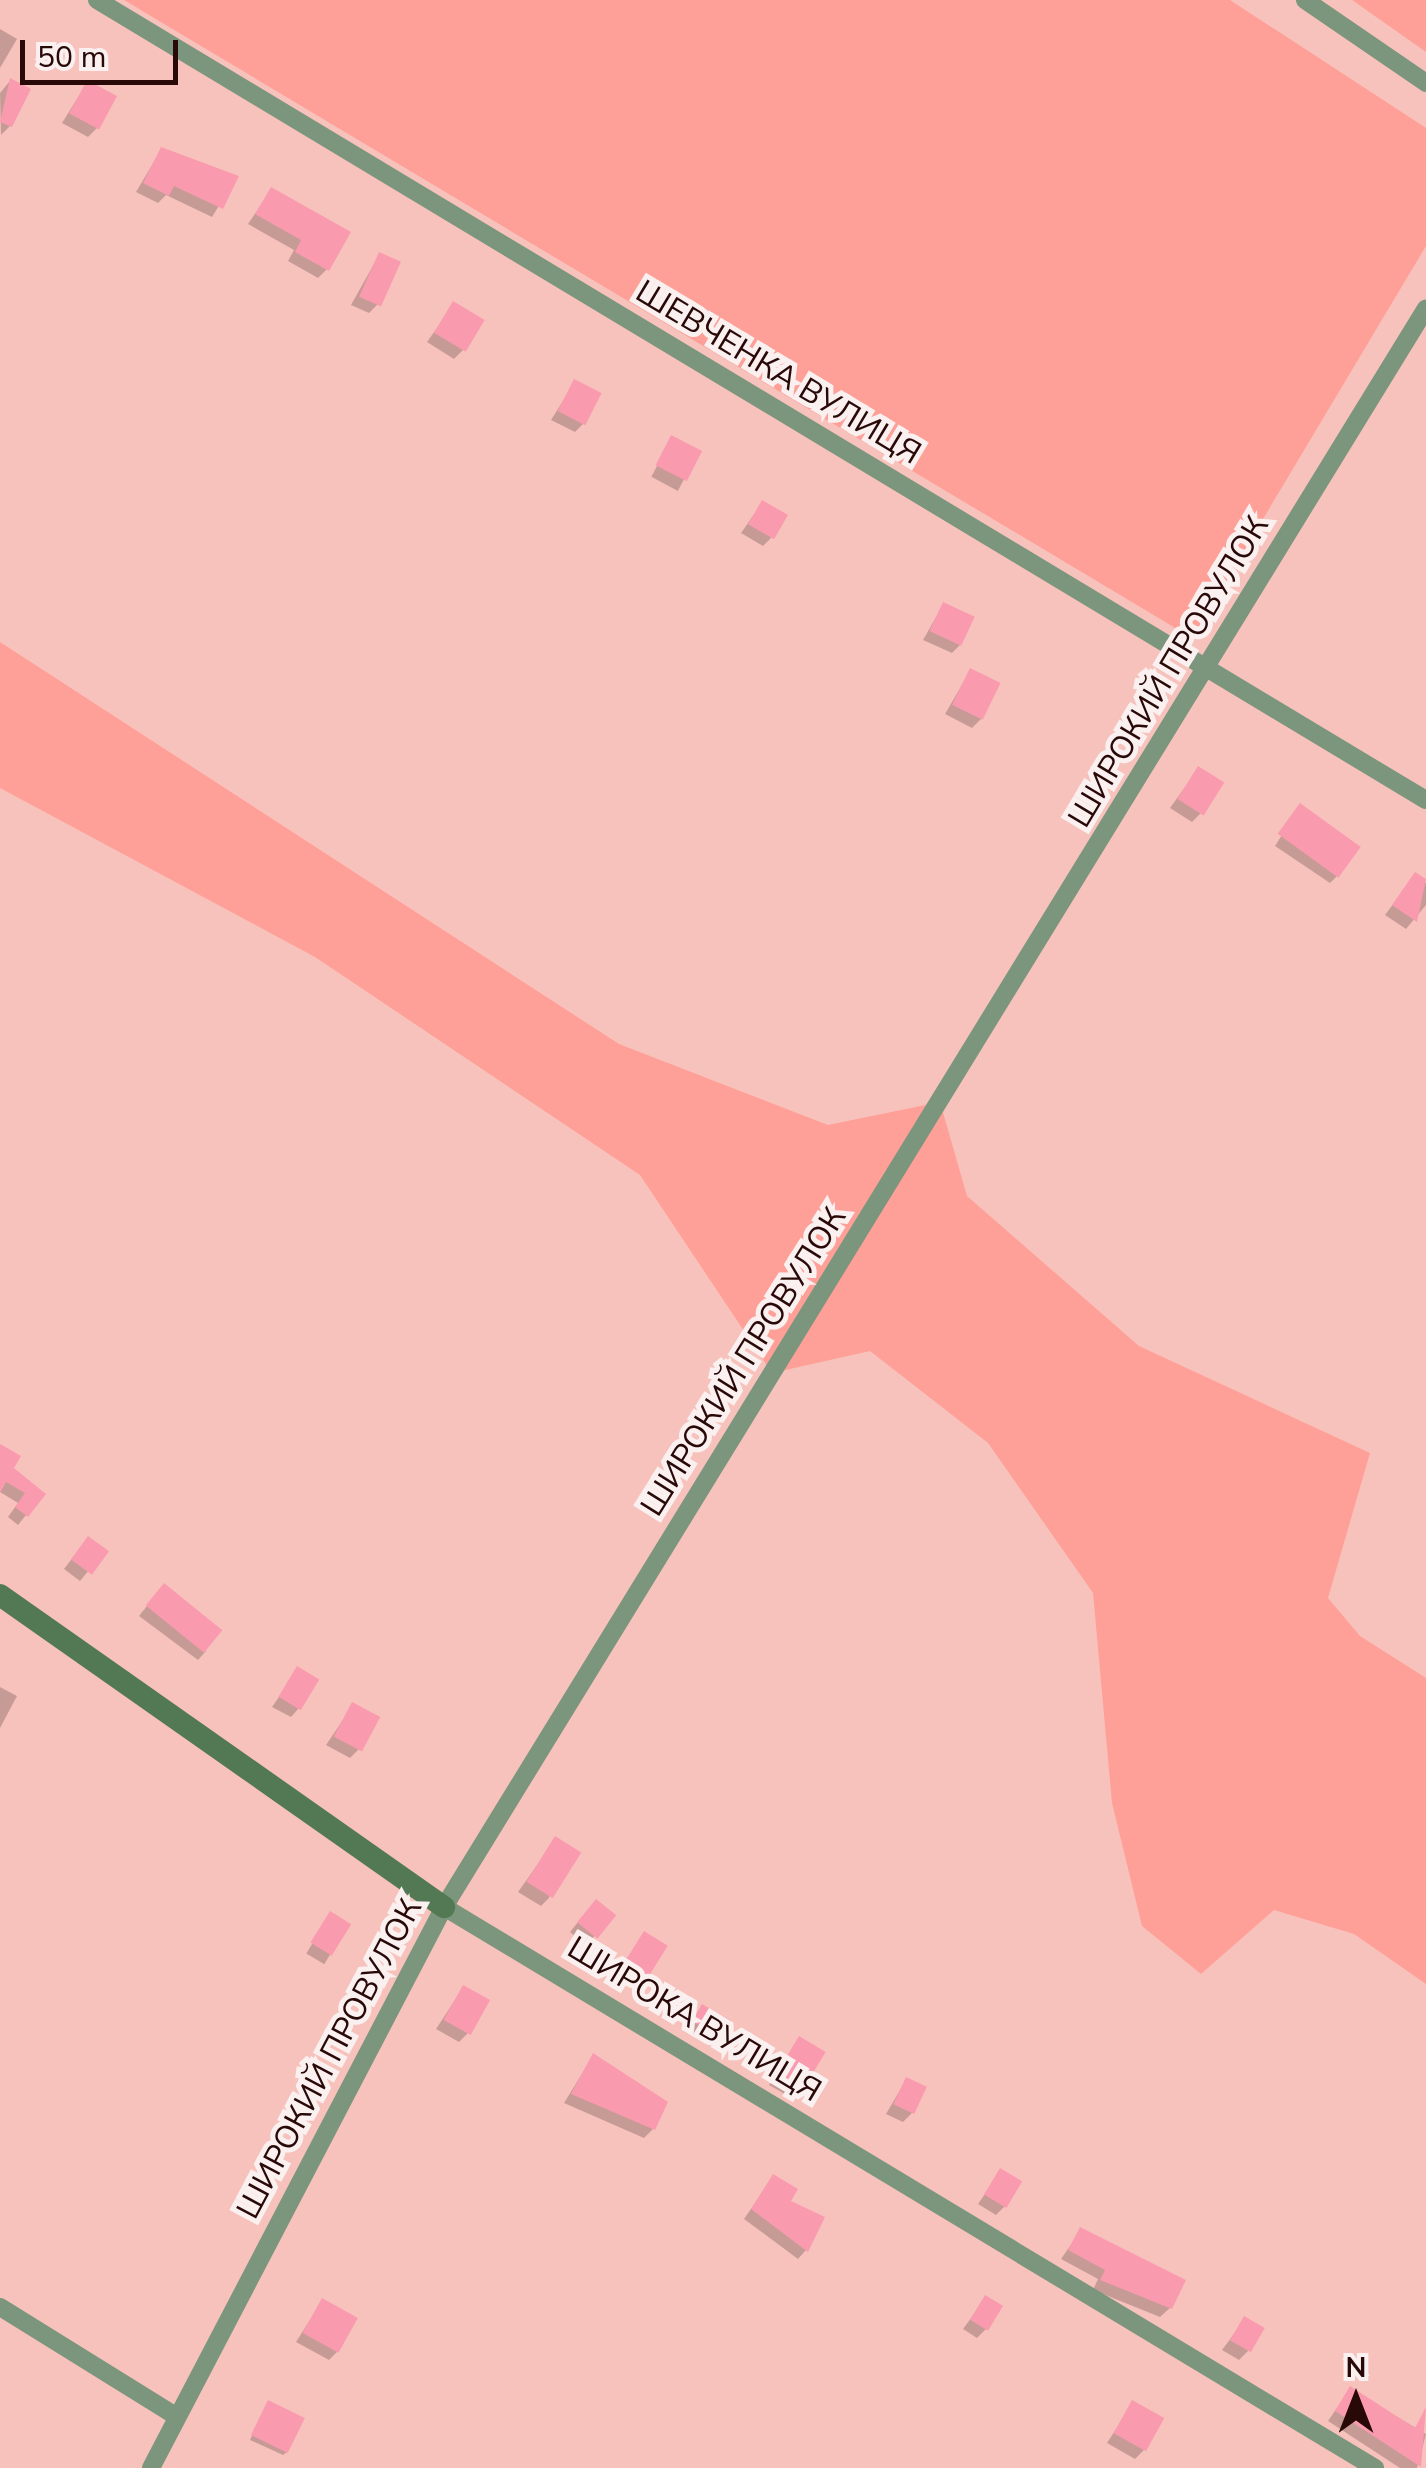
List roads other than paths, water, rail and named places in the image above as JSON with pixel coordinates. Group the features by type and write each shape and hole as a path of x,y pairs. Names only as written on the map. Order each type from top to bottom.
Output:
{"street":[{"name":"ШЕВЧЕНКА ВУЛИЦЯ","path":"97,0 1426,800"},
{"path":"1305,0 1426,83"},
{"name":"ШИРОКИЙ ПРОВУЛОК","path":"151,2468 444,1907 1426,308"},
{"name":"ШИРОКА ВУЛИЦЯ","path":"0,1595 444,1907 1375,2468"},
{"path":"0,2307 176,2416"}]}
